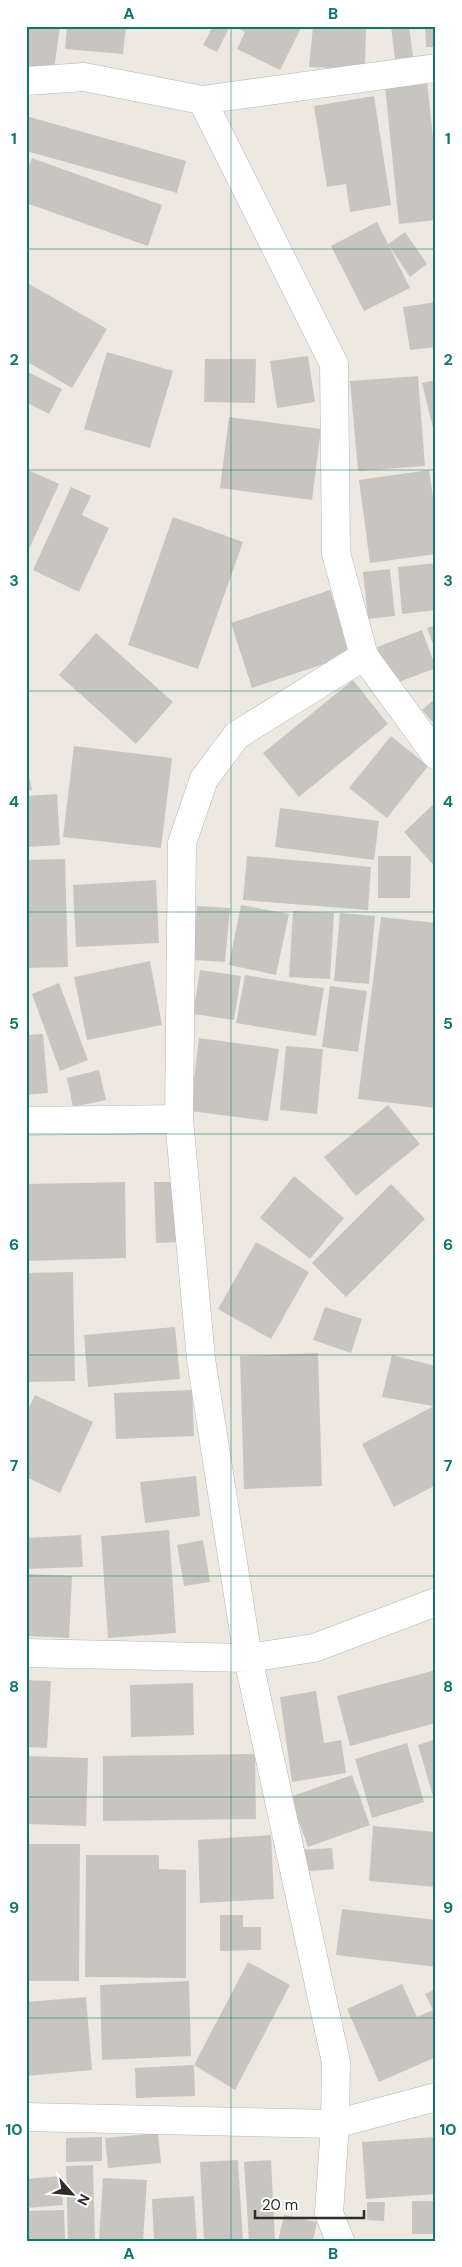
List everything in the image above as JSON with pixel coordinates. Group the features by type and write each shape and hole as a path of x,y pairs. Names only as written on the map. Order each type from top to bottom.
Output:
{"street":[{"path":"26,81 84,77 202,100 436,68"},
{"path":"202,100 334,364 336,553 364,656 436,755"},
{"path":"340,2241 329,2213 335,2124 336,2062 248,1658 201,1359 179,1119 182,843 204,779 237,734 364,656"},
{"path":"26,1121 179,1119"},
{"path":"26,1653 248,1658 314,1648 436,1602"},
{"path":"26,2118 335,2124 436,2097"}],"building":[{"path":"26,26 60,26 53,77 26,74"},
{"path":"67,26 126,26 123,54 65,49"},
{"path":"213,26 230,26 217,52 203,45"},
{"path":"233,26 302,26 280,70 237,49 245,32"},
{"path":"313,26 366,26 365,69 309,67"},
{"path":"391,26 409,26 413,57 395,59"},
{"path":"425,26 436,26 436,47 426,47"},
{"path":"427,81 436,166 436,220 399,224 385,86"},
{"path":"374,96 391,205 350,212 346,184 327,187 314,106"},
{"path":"26,116 186,161 177,193 26,151"},
{"path":"32,158 162,205 148,246 26,203 26,173"},
{"path":"377,222 410,288 364,311 331,246"},
{"path":"405,232 427,264 410,277 388,244"},
{"path":"26,282 107,329 72,388 26,361"},
{"path":"436,302 436,347 410,350 403,307"},
{"path":"107,352 173,371 150,448 84,429"},
{"path":"308,356 315,402 277,408 270,361"},
{"path":"205,359 256,359 255,403 204,402"},
{"path":"26,371 62,389 49,414 26,402"},
{"path":"418,376 425,466 358,471 350,381"},
{"path":"436,380 436,427 433,428 422,383"},
{"path":"229,417 321,429 312,500 220,488"},
{"path":"26,469 59,484 29,549 26,547"},
{"path":"429,470 436,518 436,554 370,563 359,480"},
{"path":"71,487 91,496 82,515 109,528 79,592 33,570"},
{"path":"173,517 243,542 198,669 128,645"},
{"path":"436,563 436,610 402,614 398,567"},
{"path":"390,569 395,616 368,619 363,572"},
{"path":"330,590 351,655 252,688 231,623"},
{"path":"436,625 436,652 427,628"},
{"path":"422,630 436,668 391,685 377,647"},
{"path":"96,633 173,702 136,744 59,675"},
{"path":"353,680 388,724 299,797 263,753"},
{"path":"436,698 436,726 422,710"},
{"path":"391,736 428,766 387,818 349,788"},
{"path":"74,746 172,758 161,848 63,837"},
{"path":"26,763 32,790 26,791"},
{"path":"57,794 60,845 26,847 26,796"},
{"path":"436,802 436,868 404,832"},
{"path":"280,808 379,821 374,860 275,847"},
{"path":"247,856 371,867 368,910 243,900"},
{"path":"378,856 411,856 410,898 378,898"},
{"path":"65,859 68,967 26,968 26,860"},
{"path":"156,880 159,943 76,947 73,885"},
{"path":"241,905 289,914 276,975 229,965"},
{"path":"197,906 230,908 225,962 193,960"},
{"path":"293,911 334,913 330,979 289,977"},
{"path":"340,913 375,916 369,984 334,981"},
{"path":"381,917 436,923 436,1108 358,1099"},
{"path":"150,961 162,1025 87,1040 74,977"},
{"path":"200,970 241,976 234,1020 193,1014"},
{"path":"245,975 324,988 316,1036 236,1023"},
{"path":"59,983 88,1060 60,1071 32,994"},
{"path":"330,986 367,991 358,1052 322,1047"},
{"path":"43,1034 48,1093 26,1095 26,1035"},
{"path":"199,1038 279,1049 268,1121 190,1111"},
{"path":"286,1046 323,1049 317,1114 280,1110"},
{"path":"99,1070 106,1100 73,1107 67,1078"},
{"path":"388,1105 420,1144 356,1196 324,1157"},
{"path":"294,1176 344,1218 310,1259 260,1218"},
{"path":"125,1182 126,1258 26,1261 26,1184"},
{"path":"154,1182 178,1182 180,1242 156,1243"},
{"path":"391,1184 425,1219 346,1297 312,1263"},
{"path":"256,1242 309,1272 271,1339 218,1309"},
{"path":"73,1272 75,1381 26,1382 26,1273"},
{"path":"325,1307 362,1319 351,1353 313,1340"},
{"path":"175,1327 180,1379 88,1387 84,1335"},
{"path":"318,1353 322,1486 244,1489 240,1356"},
{"path":"392,1355 436,1366 436,1398 433,1406 382,1397"},
{"path":"192,1390 194,1436 116,1439 114,1393"},
{"path":"35,1395 93,1422 60,1493 26,1477 26,1414"},
{"path":"436,1405 436,1485 394,1507 362,1444"},
{"path":"196,1476 200,1516 145,1523 140,1482"},
{"path":"169,1530 176,1633 108,1638 101,1536"},
{"path":"81,1535 83,1567 26,1569 26,1538"},
{"path":"203,1540 210,1582 184,1586 177,1545"},
{"path":"26,1574 72,1576 69,1638 26,1636"},
{"path":"436,1670 436,1723 350,1746 337,1696"},
{"path":"26,1680 51,1681 47,1748 26,1747"},
{"path":"193,1683 194,1735 131,1737 130,1685"},
{"path":"316,1691 324,1743 341,1740 346,1773 292,1782 280,1697"},
{"path":"436,1739 436,1803 435,1803 418,1745"},
{"path":"407,1743 424,1802 372,1818 355,1759"},
{"path":"255,1754 256,1819 103,1821 103,1756"},
{"path":"26,1756 88,1758 86,1826 26,1824"},
{"path":"352,1775 370,1825 308,1847 290,1797"},
{"path":"373,1826 436,1832 436,1887 369,1881"},
{"path":"271,1835 274,1899 200,1903 198,1840"},
{"path":"27,1844 80,1844 79,1981 27,1981"},
{"path":"332,1848 334,1869 300,1872 298,1850"},
{"path":"86,1855 159,1855 159,1869 186,1870 186,1978 85,1977"},
{"path":"342,1909 436,1920 436,1967 336,1955"},
{"path":"220,1915 243,1915 243,1927 261,1927 261,1950 220,1951"},
{"path":"248,1962 290,1985 235,2090 194,2065"},
{"path":"189,1981 191,2056 102,2060 100,1985"},
{"path":"402,1984 417,2017 433,2010 425,1994 436,1989 436,2057 379,2082 347,2009"},
{"path":"86,1997 92,2070 26,2076 26,2002"},
{"path":"194,2065 195,2096 136,2098 135,2068"},
{"path":"158,2133 161,2163 108,2168 105,2138"},
{"path":"102,2137 102,2161 66,2162 66,2138"},
{"path":"435,2137 436,2194 366,2199 362,2142"},
{"path":"238,2160 243,2241 204,2241 200,2162"},
{"path":"271,2160 275,2241 249,2241 244,2162"},
{"path":"93,2165 95,2241 68,2241 66,2166"},
{"path":"61,2176 63,2205 26,2208 26,2179"},
{"path":"103,2178 147,2180 143,2241 99,2239"},
{"path":"194,2196 197,2241 154,2241 152,2199"},
{"path":"412,2201 436,2201 436,2234 412,2234"},
{"path":"367,2202 385,2202 384,2221 367,2220"},
{"path":"64,2210 65,2241 28,2241 27,2211"},
{"path":"284,2215 317,2222 313,2241 278,2241"}]}
